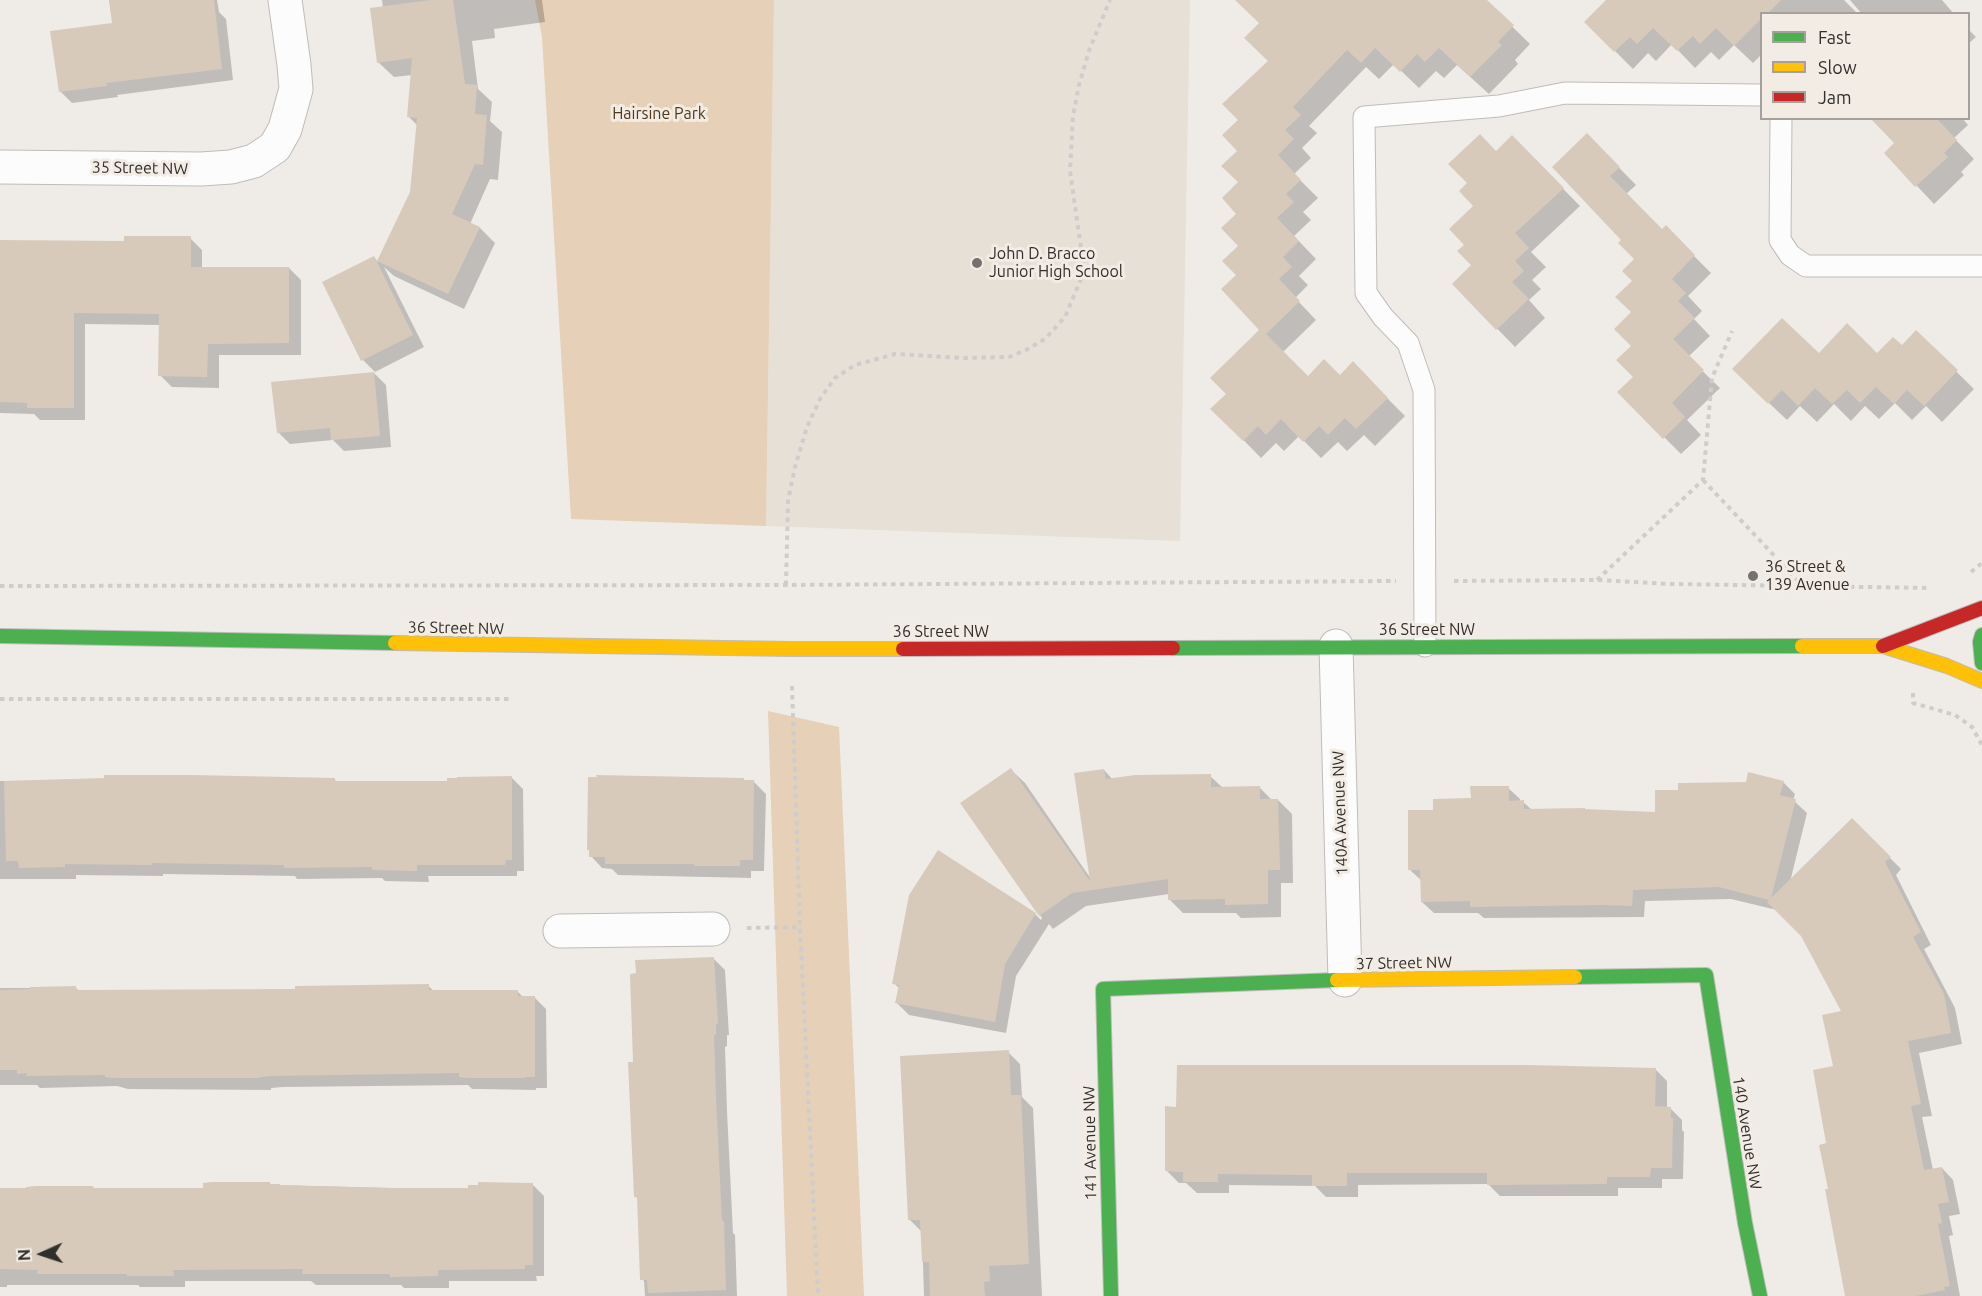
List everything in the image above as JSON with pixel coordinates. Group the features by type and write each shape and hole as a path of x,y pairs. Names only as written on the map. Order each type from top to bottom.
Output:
{"street":[{"name":"35 Street NW","path":"0,167 201,169 231,167 254,161 274,147 285,129 296,89 285,0"},
{"name":"36 Street NW","path":"1883,646 1982,608"},
{"name":"36 Street NW","path":"0,636 780,649 1883,646 1947,666 1982,681"},
{"path":"1982,636 1980,642 1982,663"},
{"name":"140A Avenue NW","path":"1336,646 1345,980"},
{"path":"560,931 713,929"},
{"name":"37 Street NW","path":"1103,989 1345,980 1706,975"},
{"name":"140 Avenue NW","path":"1706,975 1744,1223 1760,1296"},
{"name":"141 Avenue NW","path":"1103,989 1111,1296"}],"lane":[{"path":"1425,646 1424,390 1407,343 1383,317 1366,293 1364,117 1499,106 1565,93 1760,95"},
{"path":"1781,120 1780,240 1790,255 1806,266 1982,266"}],"path":[{"path":"786,585 788,501 795,467 807,427 819,399 835,378 855,365 895,354 964,358 1009,357 1046,339 1065,317 1081,279 1083,262 1070,171 1073,116 1090,48 1110,0"},
{"path":"1597,580 1703,480 1712,378 1732,331"},
{"path":"1703,480 1802,585"},
{"path":"0,586 786,585 1597,580 1899,589"},
{"path":"791,679 800,927 818,1296"},
{"path":"1913,683 1913,703 1955,715 1972,727 1982,745"},
{"path":"0,699 513,699"},
{"path":"713,929 800,927"}],"shaded area":[{"name":"John D. Bracco Junior High School","path":"774,0 1190,0 1180,541 766,526"}],"green space":[{"name":"Hairsine Park","path":"535,0 774,0 766,526 571,519 542,37"},
{"path":"768,711 839,727 864,1296 787,1296"}],"building":[{"path":"109,0 214,0 222,69 106,83 107,86 59,92 50,31 112,23"},
{"path":"431,0 453,0 465,84 477,85 475,114 487,115 483,165 475,164 452,214 480,227 448,294 377,261 410,192 417,118 407,117 412,58 377,63 370,8"},
{"path":"1235,0 1487,0 1514,25 1498,42 1502,45 1470,77 1439,48 1425,62 1417,54 1400,72 1375,48 1361,63 1347,50 1293,107 1301,115 1285,130 1294,139 1278,155 1301,180 1286,194 1294,202 1277,218 1299,241 1283,257 1292,267 1279,279 1300,301 1266,334 1308,376 1324,359 1340,375 1353,361 1388,398 1356,429 1345,418 1328,435 1319,426 1303,442 1281,419 1266,435 1258,426 1243,441 1210,409 1226,394 1210,378 1259,330 1221,289 1236,275 1222,261 1238,246 1221,228 1236,214 1222,198 1238,182 1221,166 1237,151 1222,135 1238,120 1222,104 1268,61 1244,38 1259,23"},
{"path":"1606,0 1781,0 1769,12 1760,12 1760,20 1734,46 1716,28 1700,44 1693,36 1677,51 1653,28 1637,44 1630,37 1614,52 1584,22"},
{"path":"1872,120 1938,120 1957,140 1944,153 1948,157 1915,187 1884,153 1894,143"},
{"path":"1587,133 1620,167 1610,176 1662,229 1666,225 1695,255 1672,279 1686,293 1678,301 1695,318 1673,339 1704,370 1672,403 1685,417 1663,439 1617,392 1633,377 1616,360 1631,346 1614,329 1631,312 1615,297 1632,281 1622,271 1634,259 1618,243 1621,240 1552,167"},
{"path":"1480,134 1496,151 1512,135 1564,188 1515,233 1529,248 1515,261 1524,271 1512,282 1529,299 1496,330 1452,284 1471,265 1457,251 1464,245 1449,229 1473,206 1459,191 1467,183 1448,164"},
{"path":"124,236 191,236 191,267 289,267 289,343 208,344 207,377 158,376 159,314 74,313 74,408 27,408 27,403 0,402 0,240 124,241"},
{"path":"374,256 413,335 361,361 322,282"},
{"path":"1782,318 1819,353 1847,323 1877,353 1893,337 1902,345 1916,330 1958,370 1924,406 1907,390 1894,404 1876,387 1860,403 1847,390 1832,404 1815,388 1798,406 1782,390 1768,404 1732,369"},
{"path":"374,372 380,436 331,440 330,428 277,433 271,382"},
{"path":"1011,768 1090,881 1074,773 1104,769 1106,779 1135,775 1211,774 1211,787 1260,786 1260,799 1278,799 1280,870 1268,870 1268,904 1225,905 1225,899 1168,900 1168,879 1072,893 1039,916 960,803"},
{"path":"1748,772 1784,781 1780,795 1796,799 1771,898 1852,818 1891,857 1885,862 1921,932 1913,937 1944,994 1951,1033 1908,1041 1921,1104 1911,1106 1924,1170 1942,1167 1949,1202 1938,1204 1942,1223 1938,1224 1950,1286 1944,1287 1945,1290 1916,1296 1845,1296 1825,1189 1828,1189 1819,1145 1826,1143 1813,1070 1833,1066 1822,1015 1841,1011 1801,936 1767,902 1769,900 1719,887 1633,890 1632,906 1470,907 1470,901 1421,902 1420,870 1408,870 1408,810 1433,810 1433,799 1471,798 1470,786 1509,786 1509,801 1524,800 1524,809 1585,808 1655,812 1655,790 1678,790 1678,783 1746,782"},
{"path":"104,775 335,778 335,781 447,781 447,778 457,777 512,776 512,860 506,860 505,865 417,865 417,871 372,870 372,867 284,868 284,865 152,863 152,865 65,864 65,867 19,868 18,861 6,861 4,781 104,778"},
{"path":"596,775 754,780 753,860 740,860 740,866 694,866 694,864 605,864 605,857 589,857 589,850 587,850 588,777 597,777"},
{"path":"938,850 1036,913 1005,964 995,1022 895,1003 899,985 892,984 909,895"},
{"path":"714,957 718,1024 716,1024 716,1035 714,1035 716,1098 726,1290 648,1293 647,1280 640,1280 637,1197 634,1197 628,1062 633,1062 630,974 636,973 635,960"},
{"path":"429,984 429,990 518,990 518,996 535,996 535,1077 468,1078 459,1077 459,1073 260,1078 115,1078 105,1077 105,1075 26,1076 27,1073 17,1074 17,1070 0,1070 0,990 76,986 76,990 295,989 295,986"},
{"path":"1009,1050 1011,1095 1021,1095 1029,1264 989,1266 990,1281 984,1282 985,1296 930,1296 929,1262 922,1262 920,1220 908,1220 900,1056"},
{"path":"1177,1065 1528,1065 1656,1068 1655,1106 1671,1107 1671,1118 1673,1118 1672,1168 1651,1168 1650,1177 1607,1177 1607,1184 1487,1185 1487,1173 1347,1173 1347,1186 1312,1186 1312,1175 1218,1174 1218,1182 1183,1182 1183,1172 1165,1171 1165,1106 1176,1107"},
{"path":"270,1182 270,1184 280,1185 393,1188 468,1188 468,1185 478,1185 478,1182 533,1183 533,1265 525,1265 525,1269 438,1270 438,1276 390,1277 390,1274 302,1274 303,1269 173,1270 174,1276 127,1276 127,1274 37,1274 38,1270 0,1269 0,1188 93,1186 94,1188 203,1188 203,1183"}],"traffic: fast":[{"path":"1982,635 1980,642 1982,663"},
{"path":"0,636 395,643"},
{"path":"1173,648 1802,646"},
{"path":"1575,977 1706,975 1745,1223 1760,1296"},
{"path":"1111,1296 1103,989 1337,980"}],"traffic: slow":[{"path":"395,643 903,649"},
{"path":"1802,646 1883,646 1947,666 1982,681"},
{"path":"1337,980 1575,977"}],"traffic: jam":[{"path":"1883,646 1982,608"},
{"path":"903,649 1173,648"}],"place":[{"name":"John D. Bracco Junior High School","path":"977,263"},
{"name":"36 Street & 139 Avenue","path":"1753,576"}]}
